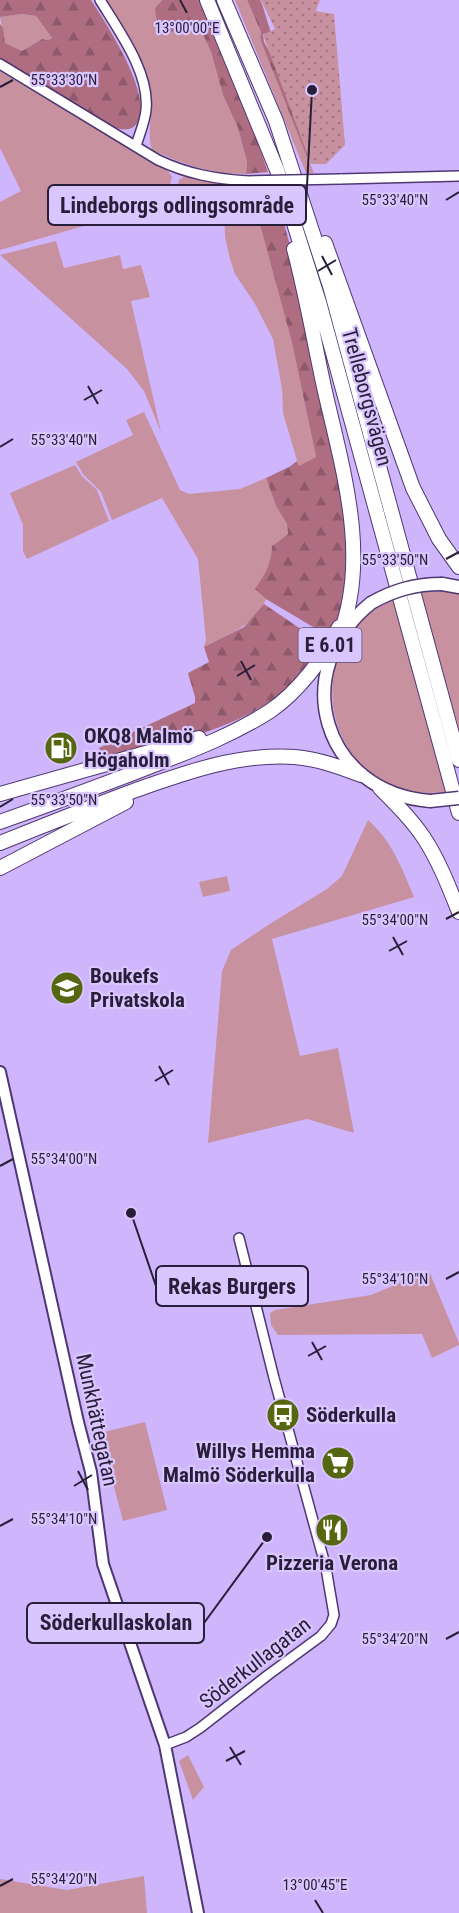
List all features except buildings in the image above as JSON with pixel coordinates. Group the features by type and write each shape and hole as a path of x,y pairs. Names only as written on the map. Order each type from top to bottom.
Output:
{"highway":[{"name":"Trelleborgsvägen","path":"207,0 277,170 319,302 459,813"},
{"name":"Trelleborgsvägen","path":"224,0 263,90 291,163 348,351 459,760"},
{"path":"0,794 186,743 272,710 315,676 330,656 339,637 349,609 353,581 347,495 303,285 286,217 259,136 258,126"},
{"path":"291,163 315,214 413,488 431,526 459,567"},
{"path":"396,441 434,519 459,558"},
{"name":"E 6.01","path":"0,822 189,751 272,710 311,672 328,649 338,630 346,606 353,560"},
{"path":"339,637 353,619 371,603 397,590 419,585 442,584 459,587"},
{"path":"330,656 324,681 325,707 327,720 340,750 371,782 396,803 424,839 443,874 459,912"},
{"path":"0,868 100,814 147,793 206,771 264,757"},
{"path":"0,843 169,778 230,761 264,757 308,759 371,782 404,798 430,801 459,798"}],"main road":[{"name":"Munkhättegatan","path":"0,1072 91,1472 103,1564 165,1745 198,1913"}],"street":[{"path":"100,0 137,64 143,80 146,111 136,146"},
{"path":"0,64 158,160 180,170 216,179 248,181 459,176"},
{"name":"Söderkullagatan","path":"165,1745 186,1737 200,1728 268,1674 321,1636 327,1630 334,1615 326,1568 274,1378 239,1238"}],"shaded area":[{"path":"106,0 162,0 155,11 179,31 191,26 201,30 211,52 223,95 238,128 247,162 246,174 221,173 198,168 152,150 150,136 152,100 148,81 133,45"},
{"path":"235,0 247,0 261,32 262,44 314,173 306,173"},
{"path":"261,0 320,0 316,11 334,14 345,145 326,164 311,164 263,35 275,29"},
{"path":"22,14 36,16 52,38 42,39 22,51 5,43 0,17"},
{"path":"0,71 168,171 172,177 169,187 150,193 101,221 0,250 0,202 21,191 0,148"},
{"path":"185,176 207,182 246,187 177,189 179,180"},
{"path":"224,201 249,201 255,206 292,343 316,457 299,467 283,413 282,389 273,339 255,304 235,274 230,259 225,237"},
{"path":"56,241 64,268 120,255 123,269 141,265 150,297 131,301 161,432 144,391 127,369 0,255"},
{"path":"144,412 180,490 189,494 240,489 266,478 276,506 287,524 288,534 272,546 267,569 256,589 266,599 261,608 240,628 204,647 206,640 198,559 162,498 112,520 101,492 83,474 76,462 133,435 126,420"},
{"path":"75,465 82,476 97,490 109,521 27,559 23,551 23,525 10,493"},
{"path":"421,592 459,593 459,730"},
{"path":"393,600 447,792 416,792 387,783 357,760 346,745 339,728 332,691 335,665 340,650 362,619"},
{"path":"368,820 390,846 414,897 272,939 300,1056 338,1048 354,1133 307,1119 208,1143 222,971 231,950 327,889 342,876"},
{"path":"227,876 230,891 203,897 199,882"},
{"path":"429,1271 459,1343 432,1358 422,1334 278,1335 271,1325 270,1313 275,1310 371,1295"},
{"path":"145,1422 167,1510 123,1521 100,1433"},
{"path":"188,1755 204,1787 193,1800 179,1761"},
{"path":"144,1876 147,1913 0,1913 0,1879 67,1890"}],"green space":[{"path":"0,0 91,0 117,43 134,79 141,111 135,126 128,129 116,128 0,59 0,24 3,28 5,43 22,51 42,39 52,38 36,16 22,14 0,17"},
{"path":"162,0 201,0 251,123 268,172 246,174 247,162 238,128 223,95 211,52 201,30 191,26 168,33 160,25 156,16 155,8"},
{"path":"247,0 260,0 262,4 271,33 263,34 264,42 277,65 310,151 307,157 262,44 261,32"},
{"path":"275,194 292,255 342,504 345,575 341,607 330,637 266,599 255,589 267,569 272,546 288,534 287,524 276,506 266,478 297,461 299,466 316,457 292,343 255,206 249,201 224,201 224,206 189,212 186,196"},
{"path":"264,604 326,646 293,685 250,713 227,724 179,741 105,761 99,748 195,703 188,673 209,662 204,647 244,627"}],"place":[{"name":"Lindeborgs odlingsområde","path":"312,90"},
{"name":"OKQ8 Malmö Högaholm","path":"61,748"},
{"name":"Boukefs Privatskola","path":"67,988"},
{"name":"Rekas Burgers","path":"131,1213"},
{"name":"Söderkulla","path":"283,1415"},
{"name":"Willys Hemma Malmö Söderkulla","path":"338,1463"},
{"name":"Pizzeria Verona","path":"332,1530"},
{"name":"Söderkullaskolan","path":"267,1537"}]}
